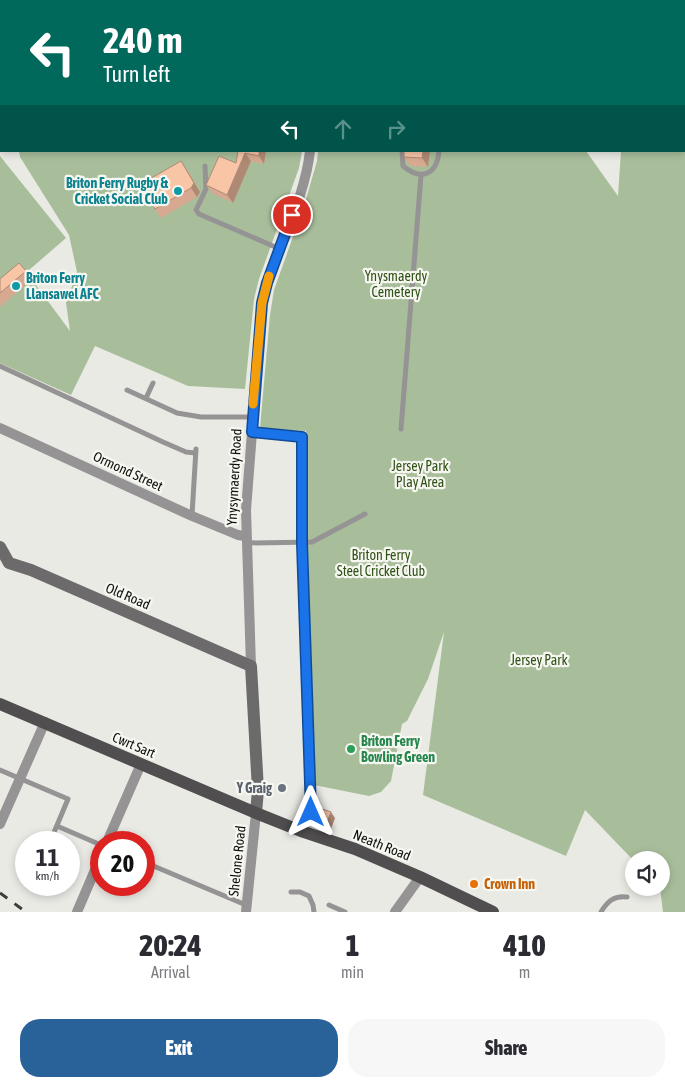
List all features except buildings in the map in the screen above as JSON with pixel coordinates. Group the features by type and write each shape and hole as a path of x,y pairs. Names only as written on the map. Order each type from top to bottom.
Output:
{"main road":[{"name":"Cwrt Sart","path":"0,704 256,813"},
{"name":"Neath Road","path":"256,813 301,831 355,849 420,877 493,912"}],"street":[{"name":"Ynysymaerdy Road","path":"256,813 258,790 250,666 246,539 252,417 262,303 267,283 299,197 310,152"},
{"name":"Ormond Street","path":"0,428 246,539"},
{"name":"Old Road","path":"0,547 9,563 31,570 250,666"},
{"path":"0,824 45,722"},
{"path":"112,831 140,764"},
{"name":"Shelone Road","path":"246,909 256,813"},
{"path":"395,912 420,877"},
{"path":"77,912 90,882"}],"lane":[{"path":"402,152 403,166 412,173 421,176 432,170 438,161 439,152"},
{"path":"205,166 206,189 196,210 199,214 280,249"},
{"path":"401,428 421,176"},
{"path":"0,366 186,452 196,451 192,516"},
{"path":"146,398 153,383"},
{"path":"127,390 177,413 201,417 252,417"},
{"path":"252,432 302,437 302,543 311,812 301,831"},
{"name":"Ormond Street","path":"246,539 312,542 366,514"},
{"path":"0,770 68,799 55,831"},
{"path":"57,826 90,840"},
{"path":"155,867 246,909"},
{"path":"291,892 300,892 309,896 314,912"},
{"path":"601,912 606,903 611,900 621,896 627,897"},
{"path":"329,905 344,912"}],"green space":[{"path":"19,152 302,152 299,168 259,279 254,299 245,389 188,386 95,346 71,395 0,363 0,156 66,238 28,271 35,279 33,281 70,331 66,303 77,272 69,235 20,157"},
{"path":"318,152 587,152 618,196 621,152 685,152 685,912 663,912 661,896 670,896 670,851 625,852 585,810 566,856 423,795 444,632 428,679 407,721 402,724 391,781 381,792 369,796 314,785 304,468 306,431 260,428 274,290 304,206"}],"railway":[{"path":"0,893 26,912"}],"slow traffic":[{"path":"253,404 262,303 269,276"}],"place":[{"name":"Briton Ferry Rugby & Cricket Social Club","path":"178,191"},
{"name":"Briton Ferry Llansawel AFC","path":"16,286"},
{"name":"Briton Ferry Bowling Green","path":"351,749"},
{"name":"Y Graig","path":"282,788"},
{"name":"Crown Inn","path":"474,884"}],"route":[{"path":"292,215 267,283 262,303 252,432 302,437 302,543 311,812"}],"park label":[{"name":"Ynysmaerdy Cemetery","path":"396,284"},
{"name":"Jersey Park Play Area","path":"420,474"},
{"name":"Briton Ferry Steel Cricket Club","path":"381,564"},
{"name":"Jersey Park","path":"539,660"}]}
